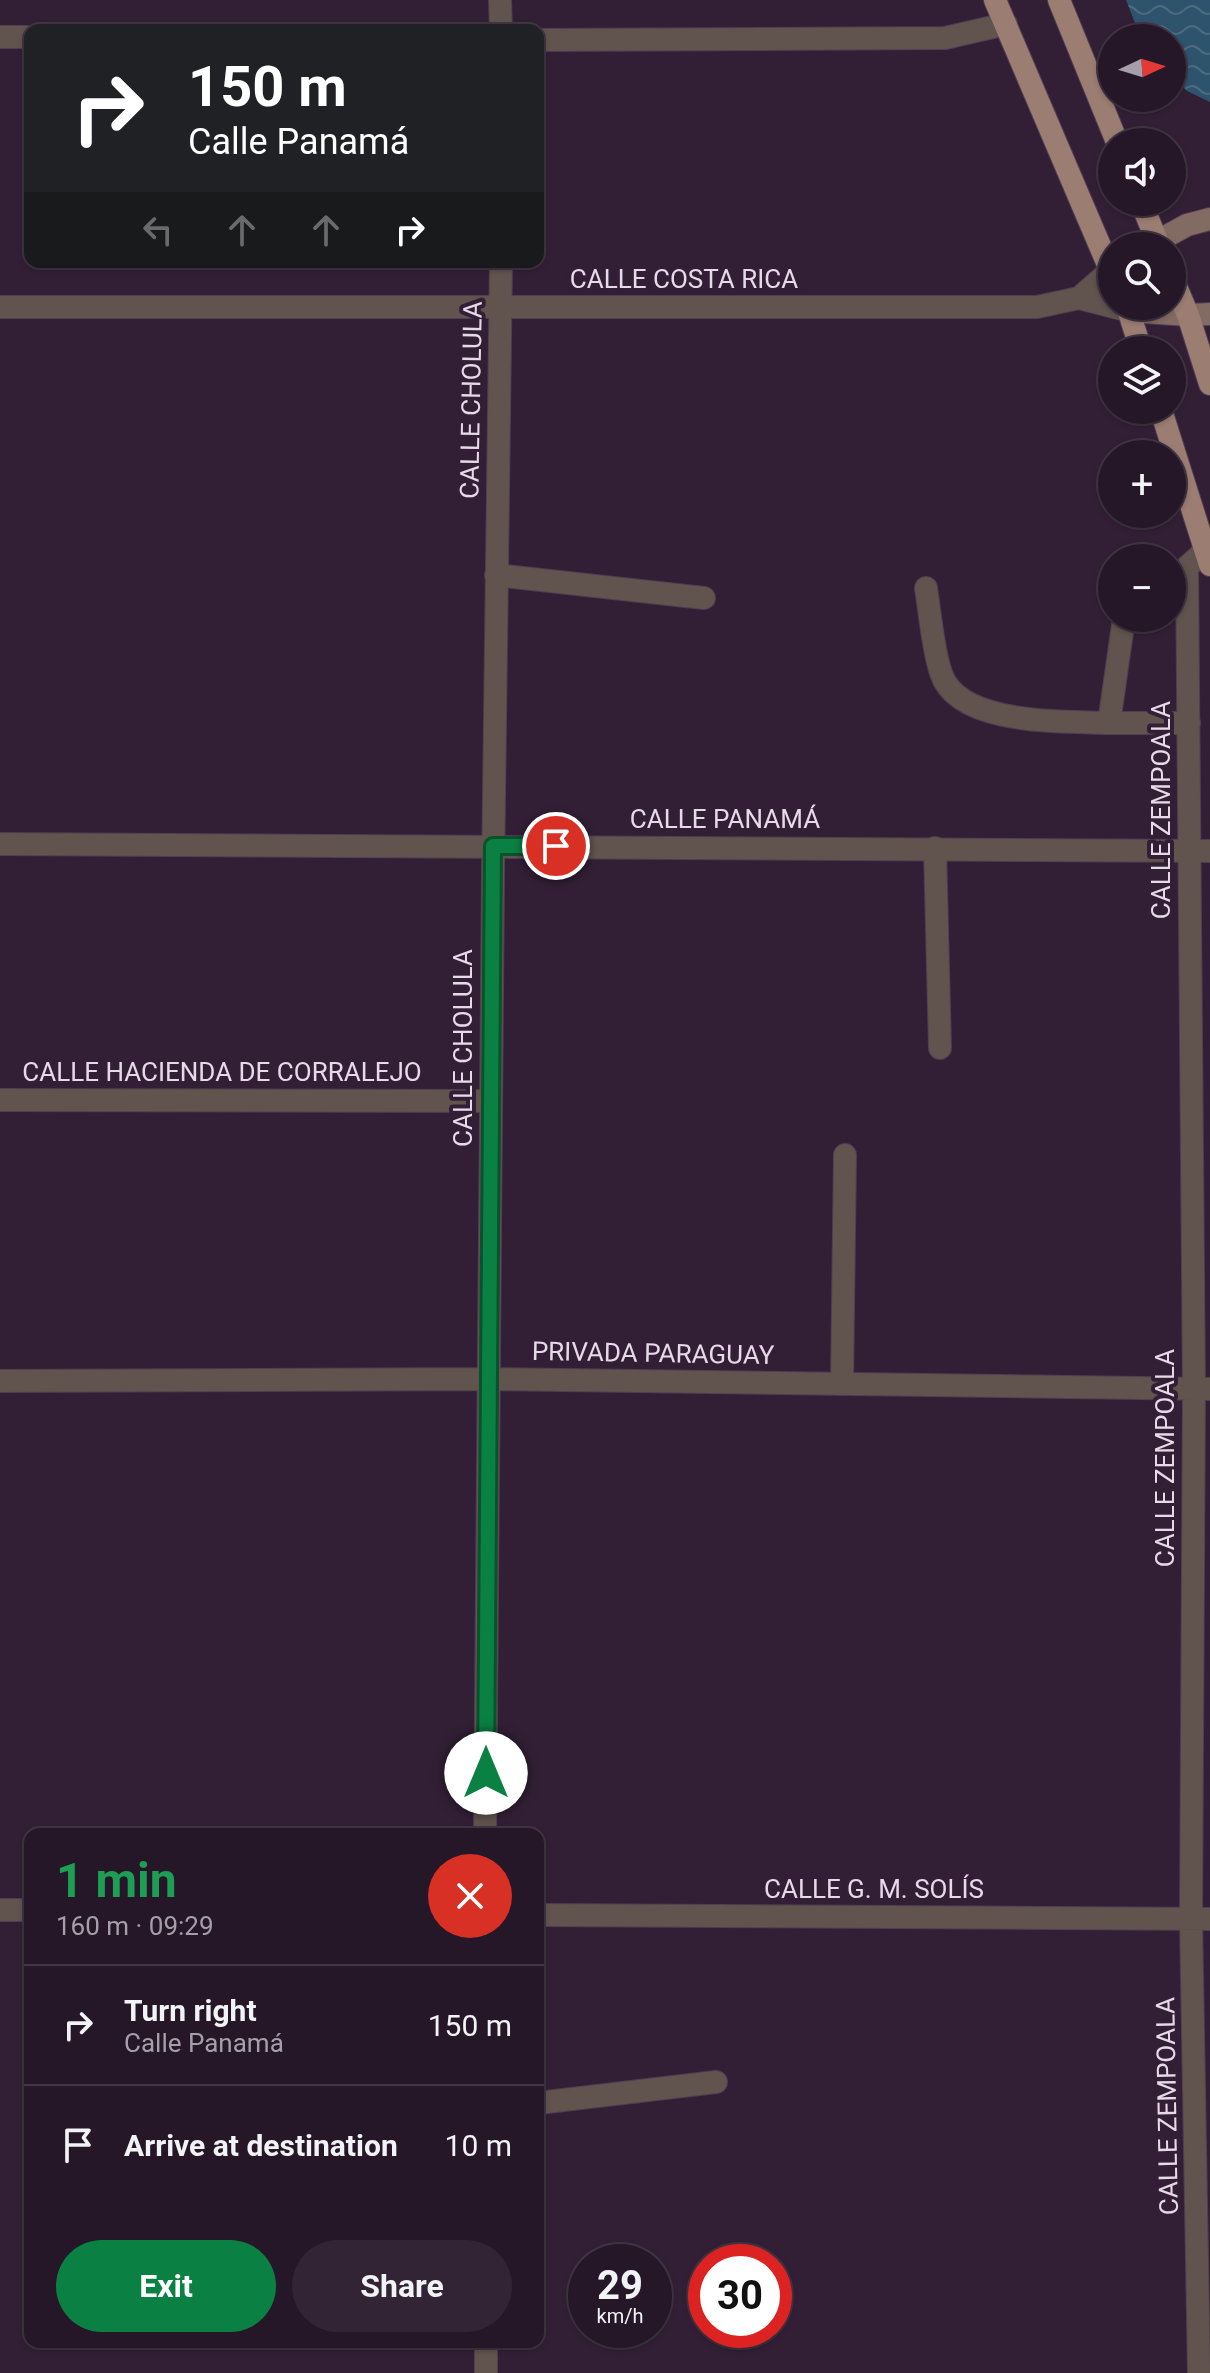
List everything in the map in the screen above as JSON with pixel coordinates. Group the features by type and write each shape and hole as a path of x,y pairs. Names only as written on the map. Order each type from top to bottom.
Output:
{"main road":[{"path":"995,0 1098,238"},
{"path":"1059,0 1111,128"},
{"path":"1175,232 1187,225 1210,219"},
{"path":"1186,296 1199,314 1210,384"},
{"path":"1164,424 1194,563"}],"street":[{"path":"500,0 501,24"},
{"path":"544,40 945,38 1006,24"},
{"path":"0,37 24,37"},
{"name":"CALLE CHOLULA","path":"485,1828 501,268"},
{"name":"CALLE COSTA RICA","path":"1079,298 1098,282"},
{"name":"CALLE COSTA RICA","path":"0,307 1037,307 1079,298 1098,302"},
{"name":"CALLE ZEMPOALA","path":"1194,563 1189,723 1200,851 1202,1389 1199,2373"},
{"path":"496,575 704,598"},
{"path":"926,588 941,675 951,692 973,707 1019,718 1189,723"},
{"path":"1109,723 1122,632"},
{"name":"CALLE PANAMÁ","path":"0,844 1200,851"},
{"path":"935,848 940,1048"},
{"name":"CALLE HACIENDA DE CORRALEJO","path":"0,1100 491,1101"},
{"path":"842,1384 845,1155"},
{"name":"PRIVADA PARAGUAY","path":"0,1381 489,1379 1202,1389"},
{"path":"0,1910 24,1910"},
{"name":"CALLE G. M. SOLÍS","path":"544,1915 1201,1919"},
{"path":"544,2102 716,2082"},
{"path":"486,2348 486,2373"}],"water":[{"path":"1126,0 1210,0 1210,102 1186,90 1186,24 1135,24"}],"route":[{"path":"486,1773 493,846 556,846"}]}
